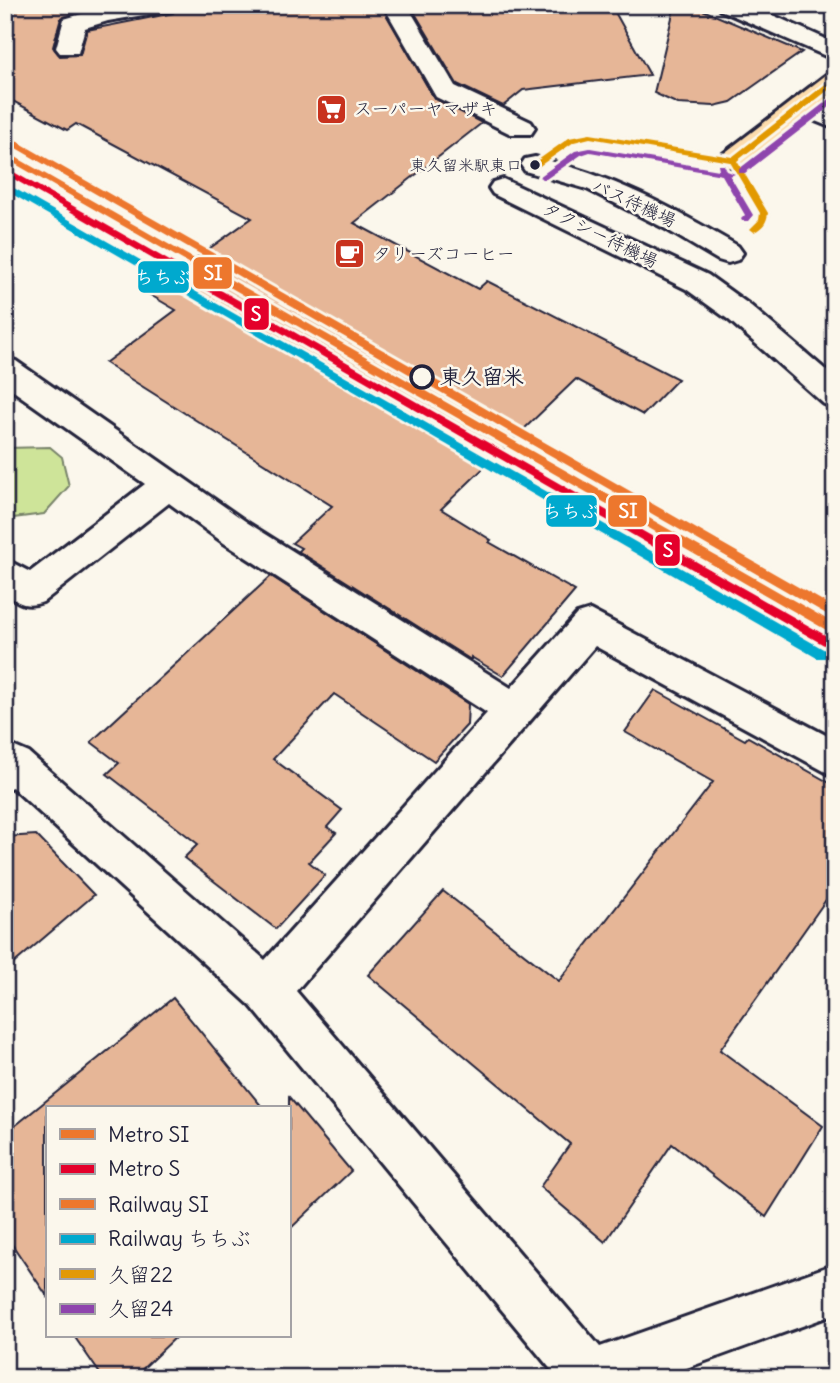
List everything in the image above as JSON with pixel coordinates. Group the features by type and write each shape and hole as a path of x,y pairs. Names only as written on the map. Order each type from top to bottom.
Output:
{"main road":[{"path":"733,160 835,81"}],"street":[{"path":"69,48 73,24 102,9 164,5"},
{"path":"395,5 444,91 521,128"},
{"path":"729,5 835,52"},
{"path":"802,106 835,121"},
{"name":"バス待機場","path":"535,164 597,183 674,221 728,253"},
{"name":"タクシー待機場","path":"503,188 697,282 740,313 835,396"},
{"path":"5,369 155,472 168,485 236,533 514,710"},
{"path":"5,573 30,593 168,485"},
{"path":"267,990 590,625 835,760"},
{"path":"5,772 15,765 267,990 589,1377 835,1289"}],"green space":[{"path":"50,447 62,457 69,486 44,514 5,519 5,448"}],"building":[{"path":"5,5 103,5 61,18 53,47 60,56 80,55 87,30 173,13 178,5 381,5 434,98 482,123 354,223 478,289 487,281 678,379 643,415 576,379 441,509 491,540 489,542 575,591 503,676 471,657 471,660 298,551 301,548 292,543 332,506 105,363 176,310 147,293 252,218 76,124 67,130 5,97"},
{"path":"410,5 611,5 650,75 523,90 503,106 457,84"},
{"path":"675,5 691,5 802,52 731,102 714,106 678,104 654,93"},
{"path":"271,576 468,704 467,725 434,761 334,694 273,759 342,810 327,827 336,833 309,862 325,875 276,929 184,858 198,844 107,774 119,763 91,742"},
{"path":"655,690 745,740 748,737 835,786 835,887 720,1050 823,1126 766,1217 672,1144 605,1242 540,1187 570,1144 368,975 443,891 559,981 713,782 625,732"},
{"path":"36,835 94,895 5,971 5,837"},
{"path":"173,998 261,1106 46,1106 46,1295 5,1234 5,1134"},
{"path":"289,1097 351,1171 290,1229 290,1106"},
{"path":"75,1338 175,1338 133,1378 103,1378"}],"metro line":[{"name":"SI","path":"5,154 835,630"},
{"name":"S","path":"5,170 828,642"}],"rail line":[{"name":"SI","path":"12,142 835,614"},
{"name":"ちちぶ","path":"5,186 821,654"}],"transit line":[{"name":"久留22","path":"733,160 835,81"},
{"name":"久留24","path":"742,171 835,99"},
{"name":"久留22","path":"535,165 572,140 590,136 733,160"},
{"name":"久留24","path":"543,177 578,153 590,150 731,174"},
{"name":"久留22","path":"733,160 764,213 763,221 754,229"},
{"name":"久留24","path":"721,167 749,215 745,219"}],"place":[{"name":"スーパーヤマザキ","path":"331,109"},
{"name":"東久留米駅東口","path":"535,165"},
{"name":"タリーズコーヒー","path":"350,254"},
{"name":"東久留米","path":"422,377"}]}
